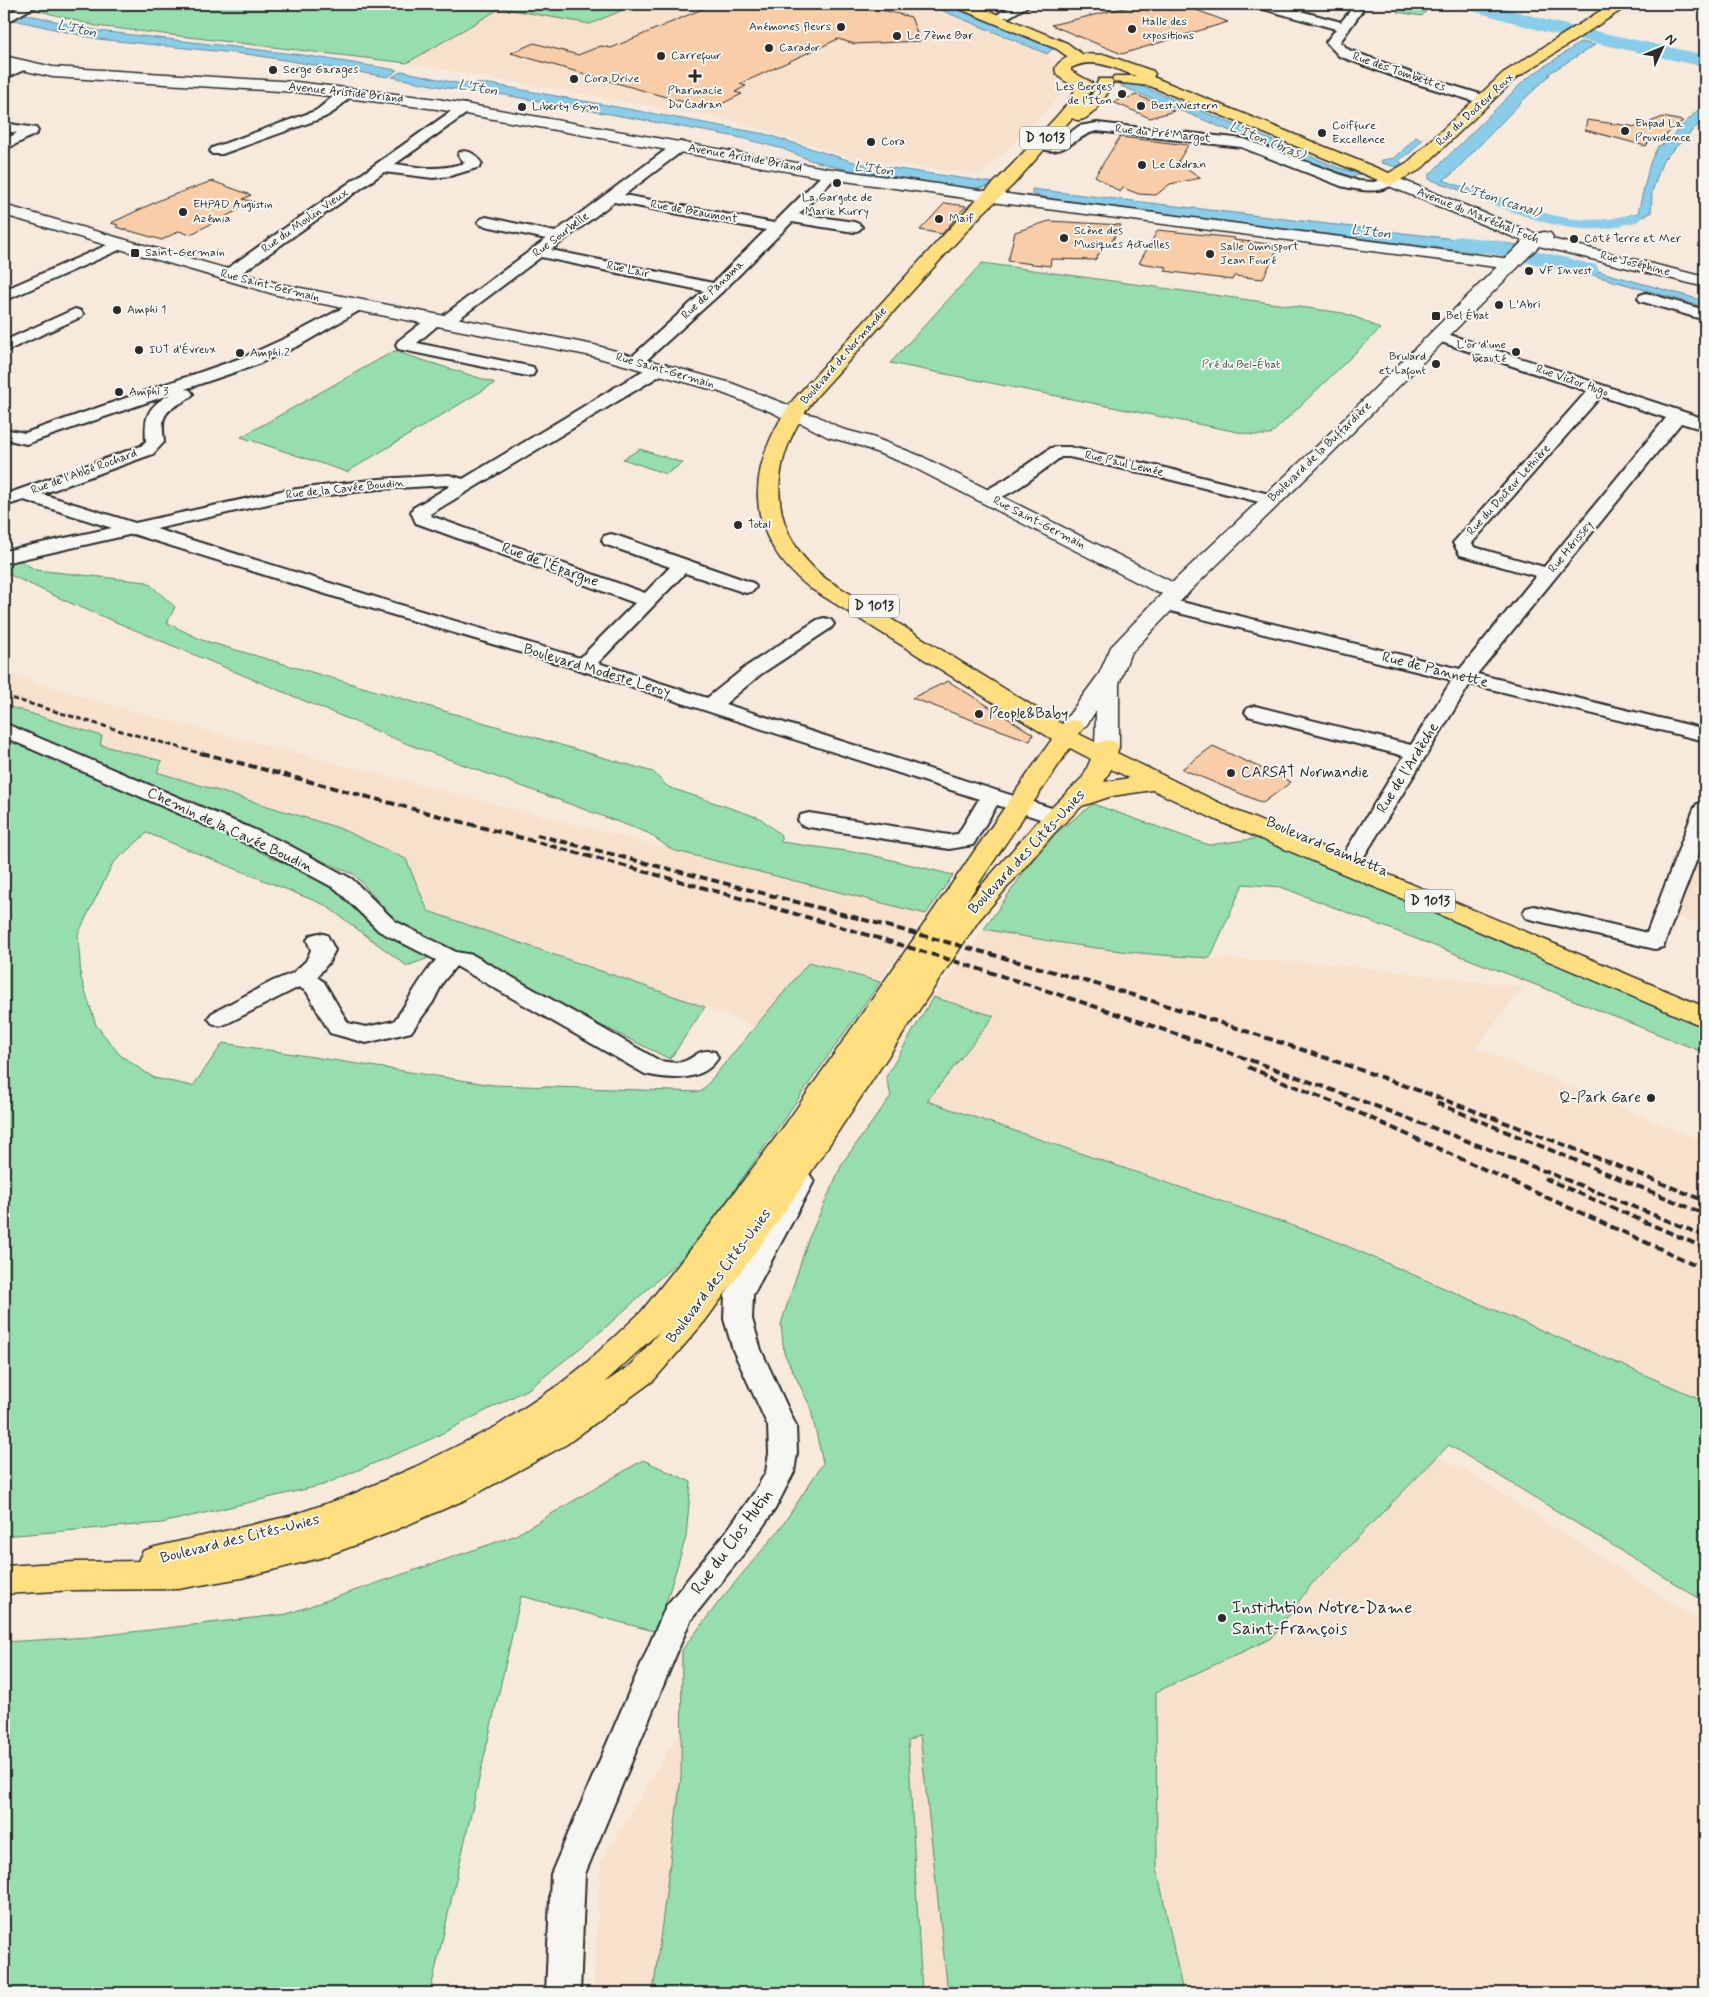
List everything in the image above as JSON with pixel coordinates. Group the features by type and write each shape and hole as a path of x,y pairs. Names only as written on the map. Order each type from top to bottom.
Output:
{"main road":[{"path":"960,4 1062,46 1076,56 1075,60"},
{"path":"979,4 1073,42 1090,50 1098,58"},
{"name":"Rue du Docteur Roux","path":"1395,179 1418,163 1509,76 1621,4"},
{"name":"Rue du Docteur Roux","path":"1580,30 1604,21 1632,4"},
{"path":"1098,58 1115,61 1117,76 1087,82 1071,78 1063,73 1062,69 1064,66 1075,60 1098,58"},
{"name":"Avenue Aristide Briand","path":"4,61 21,66 69,74 296,87 465,108 831,174 998,198 1517,255"},
{"name":"Boulevard de Normandie","path":"1065,738 1039,708 878,609 821,567 796,535 786,507 785,483 807,396 998,198 1051,147 1117,76"},
{"name":"Avenue du Maréchal Foch","path":"1117,76 1153,82 1395,179 1517,255 1564,247"},
{"name":"Boulevard de Normandie","path":"998,198 1006,181 1060,122 1082,94 1085,85 1071,78"},
{"name":"Rue Saint-Germain","path":"4,210 277,289 438,322 550,342 635,361 724,387 835,433 865,441 916,461 1164,587 1171,597"},
{"name":"Rue Joséphine","path":"1564,247 1705,282"},
{"name":"Boulevard de la Buffardière","path":"1065,738 1108,678 1119,652 1171,597 1438,336 1517,255"},
{"name":"Boulevard de Normandie","path":"802,418 778,443 768,476 768,503 776,531 794,560 811,578 834,595 1014,707 1049,737 1065,738"},
{"name":"Boulevard de la Buffardière","path":"1105,751 1108,678"},
{"name":"D 1013","path":"1065,738 1105,751 1156,782 1223,814 1705,1017"},
{"name":"Boulevard des Cités-Unies","path":"75,1576 177,1556 292,1529 358,1506 428,1476 509,1435 571,1393 652,1320 722,1233 795,1132 1006,801 1065,738"},
{"name":"Boulevard des Cités-Unies","path":"4,1580 75,1576 178,1575 241,1564 320,1544 374,1525 455,1490 555,1436 643,1372 694,1312 774,1204 969,915 1056,817 1093,781 1105,751"},
{"name":"Boulevard Gambetta","path":"1105,751 1352,858 1705,1006"},
{"path":"1075,800 1108,789 1156,782"}],"street":[{"path":"6,19 33,4"},
{"path":"1004,14 1025,4"},
{"path":"1261,4 1330,24 1344,26"},
{"name":"Rue des Tombettes","path":"1355,4 1356,11 1333,42 1344,53 1406,76 1485,100"},
{"path":"4,75 21,66"},
{"path":"217,151 320,114 330,108 346,93"},
{"name":"Rue du Moulin Vieux","path":"227,276 465,108"},
{"path":"4,127 31,131 4,146"},
{"name":"Rue du Pré Margot","path":"1051,147 1068,141 1084,129 1097,127 1218,140 1256,147 1309,169 1360,187 1375,186 1395,179"},
{"name":"Rue Sourbelle","path":"527,371 404,345 539,252 680,146"},
{"path":"382,167 433,174 450,172 475,164 465,155"},
{"name":"Rue de Panama","path":"635,361 716,289 831,174"},
{"name":"Rue de Beaumont","path":"611,197 783,222"},
{"path":"486,222 558,237"},
{"path":"783,222 854,227"},
{"path":"4,296 121,244"},
{"name":"Rue Lair","path":"539,252 716,289"},
{"path":"4,281 24,287"},
{"path":"1646,298 1705,315"},
{"path":"4,434 26,439 250,361 294,341 356,306"},
{"path":"4,347 75,314"},
{"name":"Rue Victor Hugo","path":"1438,336 1705,425"},
{"path":"464,485 660,368"},
{"name":"Rue de l'Abbé Rochard","path":"4,501 147,450 155,442 153,422 162,406 176,397 252,370"},
{"name":"Rue du Docteur Lethière","path":"1548,574 1467,551 1462,543 1598,390"},
{"name":"Rue Hérissey","path":"1464,677 1677,416"},
{"name":"Rue Paul Lemée","path":"987,497 1012,483 1057,452 1063,452 1165,473 1271,500"},
{"name":"Rue de la Cavée Boudin","path":"4,557 281,496 353,486 449,480 464,485"},
{"name":"Rue de l'Épargne","path":"464,485 420,512 423,519 648,601"},
{"name":"Rue de l'Abbé Rochard","path":"24,494 136,529"},
{"name":"Boulevard Modeste Leroy","path":"136,529 415,616 584,665 1056,817"},
{"path":"611,540 746,587"},
{"path":"584,665 682,565"},
{"name":"Rue de Pannette","path":"1171,597 1464,677 1705,735"},
{"path":"710,706 754,670 824,624"},
{"name":"Rue de l'Ardèche","path":"1352,858 1464,677"},
{"path":"1255,712 1417,753"},
{"name":"Chemin de la Cavée Boudin","path":"4,730 274,847 344,884 387,926 450,958 465,960 480,971 654,1068 673,1071 695,1068 706,1058"},
{"path":"808,820 897,836 949,842 965,840 1006,801"},
{"path":"1534,913 1655,942 1705,809"},
{"path":"220,1018 310,973 320,960 323,950 319,940"},
{"path":"301,978 316,987 339,1028 366,1035 402,1027 421,1002 432,979 450,958"},
{"name":"Rue du Clos Hutin","path":"563,1993 568,1874 677,1615 766,1501 780,1472 783,1453 782,1426 747,1350 738,1319 739,1295 844,1101"}],"shaded area":[{"path":"637,4 919,4 1049,56 1064,92 982,175 855,159 735,121 407,63 501,8 590,24"},
{"path":"4,673 131,711 926,914 880,982 809,962 755,1027 705,1007 428,911 406,859 339,828 156,771 161,761 100,745 102,736 4,705"},
{"path":"1705,837 1705,925 1665,913"},
{"path":"984,929 1055,943 1177,957 1334,964 1523,987 1476,1048 1705,1142 1705,1401 1326,1237 926,1101 994,1016 933,997"},
{"name":"Institution Notre‐Dame Saint‐François","path":"1419,1447 1465,1470 1705,1624 1705,1993 593,1993 601,1862 752,1612"}],"green space":[{"path":"43,4 637,4 590,24 501,8 407,63 96,26 33,9"},
{"path":"1404,4 1431,5 1422,16 1397,12"},
{"name":"Pré du Bel-Ébat","path":"982,263 1343,313 1363,320 1380,329 1270,435 1253,435 890,363"},
{"path":"394,351 495,383 347,472 241,437"},
{"path":"640,449 683,463 666,474 623,459"},
{"path":"4,551 36,570 147,582 175,607 167,623 202,640 653,772 668,787 760,818 781,835 781,842 867,854 953,875 926,914 672,850 648,833 410,745 68,602 4,572"},
{"path":"4,705 102,736 100,745 162,761 157,772 339,828 406,859 428,911 705,1007 670,1059 400,927 355,875 4,722"},
{"path":"4,738 156,803 339,889 374,928 431,957 407,966 325,905 147,833 113,863 78,934 81,978 96,1025 120,1055 154,1078 193,1086 223,1043 493,1085 701,1092 809,962 880,982 695,1246 605,1328 530,1388 431,1439 323,1485 162,1523 4,1536"},
{"path":"1093,804 1209,845 1267,837 1705,1021 1705,1053 1526,981 1281,887 1243,884 1210,958 1097,948 984,929 1046,841"},
{"path":"933,997 994,1016 927,1101 1326,1237 1705,1401 1705,1602 1449,1445 1310,1586 1272,1638 1156,1692 1157,1869 1183,1993 948,1993 920,1735 908,1741 922,1993 653,1993 681,1777 682,1650 722,1598 780,1529 823,1463 810,1406 784,1353 781,1324 808,1240 843,1162 891,1096 886,1077"},
{"path":"643,1460 691,1482 686,1537 657,1632 521,1596 430,1993 4,1993 4,1642 89,1637 287,1614 514,1536"}],"water":[{"path":"926,4 948,4 1054,48 1047,54"},
{"path":"1465,4 1476,4 1566,27 1560,32"},
{"path":"25,14 99,31 302,55 397,70 388,77 253,55 98,39 14,20"},
{"path":"1594,34 1705,59 1705,64 1589,37"},
{"path":"1581,42 1595,45 1548,74 1550,75 1522,101 1452,174 1443,180 1510,203 1505,206 1429,179 1429,175 1526,79"},
{"path":"402,71 456,83 490,84 765,134 857,163 995,183 986,187 966,189 848,170 810,160 783,149 737,137 499,94 447,88 392,77"},
{"path":"1123,83 1134,83 1339,168 1361,174 1350,178 1335,174 1121,86"},
{"path":"1705,103 1705,118 1663,160 1652,192 1651,213 1635,220 1608,226 1607,221 1638,213 1650,163 1658,146 1664,144"},
{"path":"1416,137 1422,140 1411,152 1399,160 1403,165 1397,167 1381,163 1382,160 1395,158"},
{"path":"1032,189 1488,243 1491,240 1516,245 1507,254 1464,251 1054,200 1032,194"},
{"path":"1518,206 1574,223 1598,223 1599,228 1563,225 1560,222 1513,209"},
{"path":"1540,255 1705,301 1705,307 1536,259"}],"building":[{"name":"Carrefour","path":"714,4 857,4 911,17 920,41 855,44 838,39 740,84 746,86 735,92 742,94 715,107 701,107 511,53 534,43 578,55 601,46 611,48"},
{"name":"Halle des expositions","path":"1141,4 1181,4 1228,22 1122,54 1051,25"},
{"name":"Best Western","path":"1137,95 1174,111 1150,118 1113,102"},
{"name":"Ehpad La Providence","path":"1663,117 1683,121 1661,139 1649,141 1646,146 1585,130 1587,120 1644,128 1650,122"},
{"name":"Le Cadran","path":"1120,137 1188,145 1178,162 1201,178 1170,184 1156,195 1139,194 1123,188 1120,192 1095,176"},
{"name":"EHPAD Augustin Azémia","path":"212,181 251,195 243,199 254,202 193,233 187,234 179,231 162,240 116,227 118,225 111,223 162,199"},
{"name":"Maif","path":"945,203 966,206 942,234 920,230"},
{"name":"Scène des Musiques Actuelles","path":"1049,221 1121,225 1110,245 1105,244 1095,260 1051,259 1050,266 1008,261 1015,232"},
{"name":"Salle Omnisport Jean Fouré","path":"1158,230 1235,238 1234,240 1279,245 1263,279 1234,276 1232,280 1165,271 1167,267 1139,263"},
{"name":"People&Baby","path":"948,681 1033,734 1030,741 912,698"},
{"name":"CARSAT Normandie","path":"1213,746 1291,782 1263,803 1182,769"}],"waterway":[{"name":"L'Iton (bras)","path":"1470,4 1549,27 1705,61"},
{"name":"L'Iton (canal)","path":"1480,195 1552,220 1567,223 1601,225 1634,218"},
{"name":"L'Iton","path":"1460,243 1498,248 1587,270"}],"railway":[{"path":"4,696 206,755"},
{"path":"202,753 760,904 852,930 1041,989 1328,1088 1517,1160 1705,1236"},
{"path":"537,835 832,911 1126,993 1418,1090 1562,1144 1705,1201"},
{"path":"1248,1067 1364,1115 1705,1269"},
{"path":"1437,1103 1705,1214"},
{"path":"1544,1178 1705,1248"}],"place":[{"name":"Anémones fleurs","path":"841,27"},
{"name":"Halle des expositions","path":"1132,29"},
{"name":"Le 7ème Bar","path":"897,36"},
{"name":"Carador","path":"769,48"},
{"name":"Carrefour","path":"661,56"},
{"name":"Serge Garages","path":"273,70"},
{"name":"Pharmacie Du Cadran","path":"695,76"},
{"name":"Cora Drive","path":"574,79"},
{"name":"Les Berges de l'Iton","path":"1122,94"},
{"name":"Best Western","path":"1141,106"},
{"name":"Liberty Gym","path":"522,107"},
{"name":"Ehpad La Providence","path":"1625,131"},
{"name":"Coiffure Excellence","path":"1322,133"},
{"name":"Cora","path":"871,142"},
{"name":"Le Cadran","path":"1142,165"},
{"name":"La Gargote de Marie Kurry","path":"837,183"},
{"name":"EHPAD Augustin Azémia","path":"183,212"},
{"name":"Maif","path":"939,219"},
{"name":"Scène des Musiques Actuelles","path":"1064,238"},
{"name":"Côté Terre et Mer","path":"1574,239"},
{"name":"Saint-Germain","path":"135,253"},
{"name":"Salle Omnisport Jean Fouré","path":"1210,254"},
{"name":"VF Invest","path":"1529,271"},
{"name":"L'Abri","path":"1499,305"},
{"name":"Amphi 1","path":"117,310"},
{"name":"Bel Ébat","path":"1436,316"},
{"name":"IUT d'Évreux","path":"139,350"},
{"name":"L'or d'une beauté","path":"1516,352"},
{"name":"Amphi 2","path":"240,353"},
{"name":"Brulard et Lafont","path":"1436,364"},
{"name":"Amphi 3","path":"119,392"},
{"name":"Total","path":"738,525"},
{"name":"People&Baby","path":"979,714"},
{"name":"CARSAT Normandie","path":"1231,773"},
{"name":"Q-Park Gare","path":"1651,1098"},
{"name":"Institution Notre‐Dame Saint‐François","path":"1222,1618"}]}
